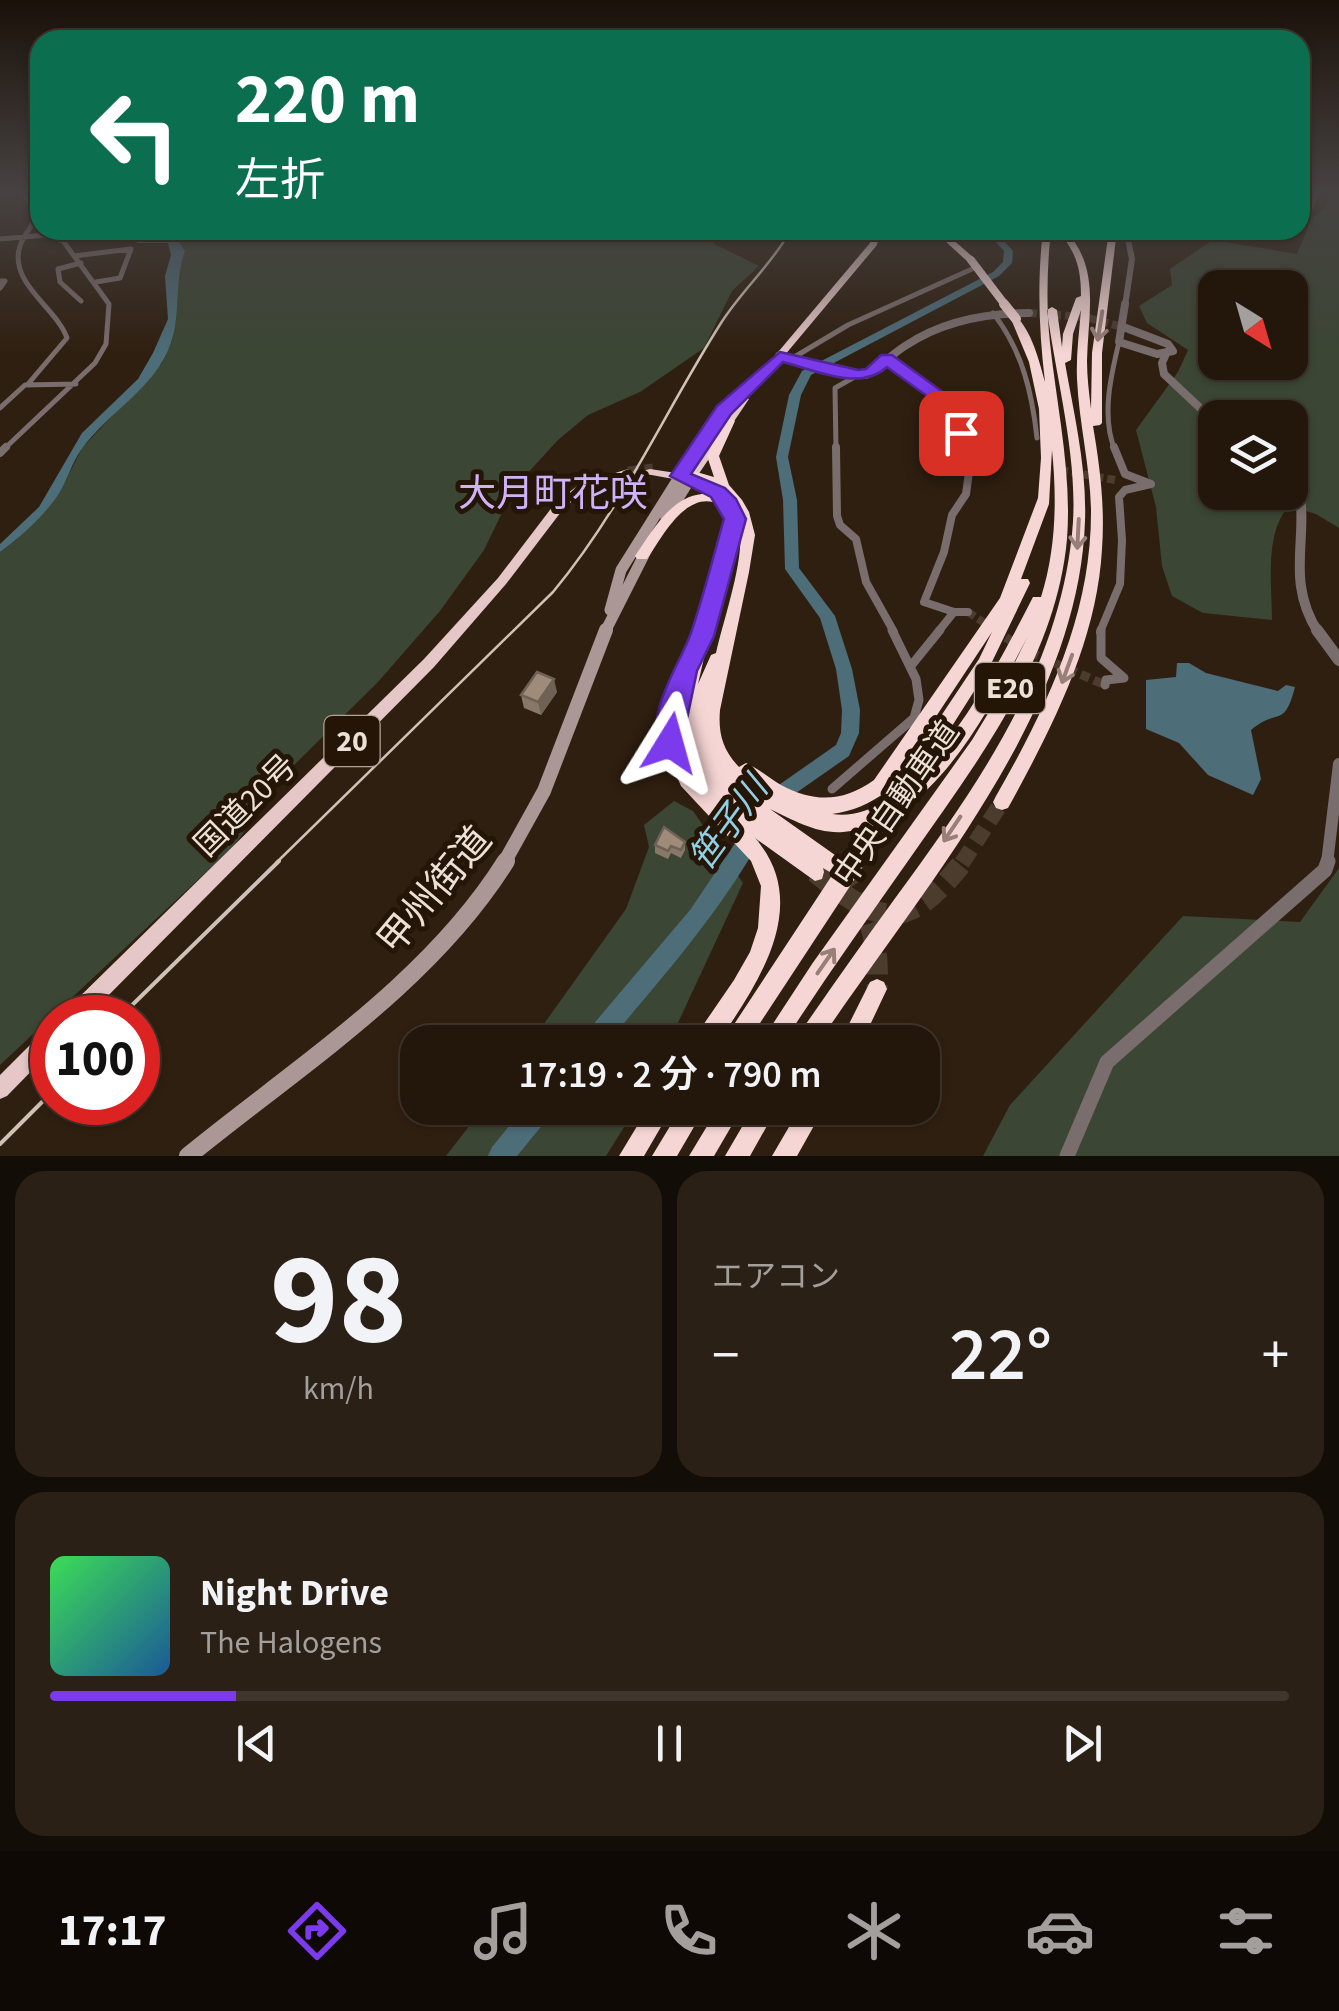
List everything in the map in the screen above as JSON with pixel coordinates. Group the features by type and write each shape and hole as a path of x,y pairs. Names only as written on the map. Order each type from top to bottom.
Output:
{"highway":[{"name":"甲州街道","path":"688,477 698,449 724,410 785,358 870,246"},
{"path":"746,1025 1003,630 1026,574 1044,497 1045,433 1036,366 1016,319 953,246"},
{"name":"中央自動車道","path":"784,1025 948,789 999,708 1044,607 1060,544 1062,509 1061,460 1046,336 1047,246"},
{"name":"中央自動車道","path":"819,1025 971,802 1040,682 1064,615 1077,550 1078,493 1074,436 1046,272 1053,246"},
{"path":"1074,436 1066,350 1082,287 1082,262 1075,246"},
{"path":"1002,802 1060,686 1090,596 1100,517 1097,353 1113,246"},
{"path":"1082,262 1082,364 1096,477 1096,548"},
{"name":"甲州街道","path":"688,477 760,377"},
{"path":"716,1025 753,967 769,926 771,907 766,871 758,854 736,828 727,786 726,749 718,725 724,640 748,534 744,512 716,473 713,456 728,420"},
{"path":"698,449 678,464 652,471 724,486"},
{"name":"国道20号","path":"95,995 429,663 502,581 560,504 584,486 628,472"},
{"path":"688,477 712,488 729,504 734,528 702,636 684,671 672,714 670,743 679,772 780,807 855,803 869,796 889,776 1006,600 1044,497"},
{"path":"642,556 686,501 708,496 729,504"},
{"path":"828,807 860,822 898,806 949,751 1030,620 1048,572 1062,509"},
{"path":"724,640 702,693 696,734 703,758 727,786 819,865"},
{"path":"859,1025 877,989"},
{"path":"0,1089 30,1059"},
{"path":"630,1156 651,1125"},
{"path":"665,1155 684,1125"},
{"path":"701,1156 720,1125"},
{"path":"737,1156 756,1125"},
{"path":"784,1156 802,1125"}],"main road":[{"name":"甲州街道","path":"188,1156 418,968 470,910 526,827 601,644 642,556 688,477"},
{"name":"甲州街道","path":"601,644 621,570 688,477"}],"street":[{"path":"0,408 28,384 67,338 63,326 40,304 18,264 22,246"},
{"path":"0,453 76,384 106,344 109,304 67,246"},
{"path":"1105,685 1106,680 1124,678 1104,664 1099,648 1100,631 1120,585 1123,540 1119,497 1125,490 1151,484 1125,474 1110,439 1110,385 1132,259 1129,246"},
{"path":"74,256 130,248 120,278 96,282"},
{"path":"80,301 60,282 58,269 81,263"},
{"path":"785,358 972,264"},
{"path":"785,358 870,374 886,359 924,336 992,313 1028,313"},
{"path":"992,313 1004,326 1030,380 1037,438"},
{"path":"1119,342 1166,354 1173,352 1168,344 1126,328"},
{"path":"1166,354 1162,363 1164,374 1198,406"},
{"path":"886,359 940,398 961,433 969,484 952,515 944,552 924,602 954,612 968,612"},
{"path":"828,807 914,718 919,705 919,686 854,552 856,539 840,525 838,516 835,388 855,374"},
{"path":"28,384 76,384"},
{"path":"1300,510 1298,588 1306,610 1339,660"},
{"path":"910,667 954,612"},
{"path":"1068,1156 1108,1062 1325,870 1335,848 1333,787 1339,764"}],"green space":[{"path":"179,246 718,246 759,266 732,291 704,348 640,392 588,415 558,440 514,488 484,550 440,611 378,682 282,777 234,846 75,995 30,995 30,1037 0,1065 0,552 60,492 82,448 162,363 172,341 179,268 185,251"},
{"path":"1204,246 1249,246 1297,254 1300,246 1339,246 1339,528 1302,510 1308,510 1308,400 1198,400 1198,510 1286,510 1273,545 1272,620 1203,613 1172,596 1162,566 1156,507 1136,430 1178,372 1188,350 1147,323 1139,306 1172,285 1170,269"},
{"path":"674,801 693,811 743,883 677,1025 543,1025 626,909 649,847 644,825"},
{"path":"1339,868 1339,1156 983,1156 1010,1105 1183,916 1300,922"},
{"path":"470,1125 625,1125 606,1156 446,1156"}],"water":[{"path":"169,246 182,246 185,251 176,320 164,359 143,387 81,450 48,509 0,552 0,544 39,507 82,433 138,379 153,353 168,319 165,276 171,255"},
{"path":"1177,663 1189,663 1206,673 1278,691 1286,685 1295,687 1284,713 1251,730 1261,779 1253,795 1208,775 1179,743 1146,729 1146,680 1176,677"}],"building":[{"path":"537,672 554,679 538,702 521,695"},
{"path":"664,827 685,842 681,850 671,846 668,851 655,845"}],"waterway":[{"name":"笹子川","path":"773,800 843,750 850,733 851,710 844,669 827,616 792,569 790,500 782,457 795,395 806,373 996,274 1007,263 1009,251 1004,246"},
{"name":"笹子川","path":"607,1025 717,892 751,837"},
{"name":"笹子川","path":"501,1156 526,1125"}],"tunnel":[{"path":"1029,313 1085,317 1126,328"},
{"path":"628,472 653,469"},
{"path":"1060,470 1115,480"},
{"path":"968,612 998,632"},
{"path":"994,630 1025,650 1105,685"},
{"path":"962,863 1002,802"},
{"path":"862,905 893,914 909,910 944,884 964,861"},
{"path":"839,870 862,905"},
{"path":"815,872 862,905"},
{"path":"862,905 877,956 877,989"}],"railway":[{"path":"276,863 553,592 600,528 721,323 780,246"},
{"path":"142,995 279,861"},
{"path":"0,1144 30,1114"}],"district":[{"name":"大月町花咲","path":"553,493"}],"route":[{"path":"670,743 672,714 684,671 702,636 735,519 718,492 680,476 724,410 780,356 858,375 870,374 886,359 940,398 961,433"}]}
